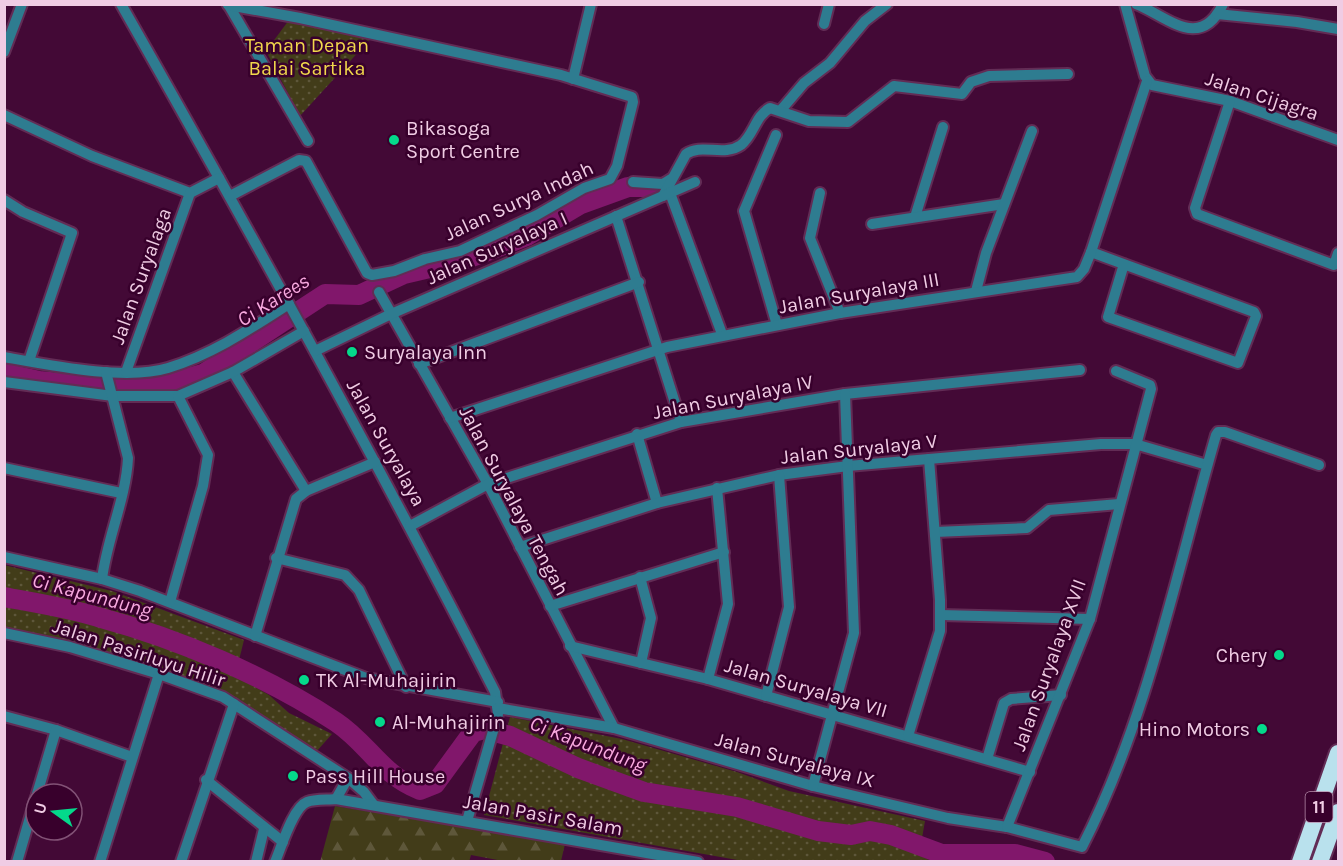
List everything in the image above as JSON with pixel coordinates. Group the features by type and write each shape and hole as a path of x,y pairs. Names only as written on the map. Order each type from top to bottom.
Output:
{"highway":[{"name":"11","path":"1300,861 1338,753"},
{"name":"11","path":"1320,861 1338,812"}],"street":[{"path":"4,52 22,4"},
{"name":"Jalan Suryalaya","path":"120,4 230,196 410,526 498,708"},
{"path":"228,5 300,18 573,79 591,4"},
{"path":"824,24 829,4"},
{"path":"781,110 804,83 830,63 865,21 887,4"},
{"path":"1125,4 1145,76"},
{"path":"1137,4 1172,24 1189,29 1204,26 1220,9 1338,29"},
{"path":"228,5 308,141"},
{"path":"668,188 679,163 690,151 720,151 741,145 762,112 770,108 809,121 848,122 894,86 962,94 971,82 989,76 1068,74"},
{"name":"Jalan Cijagra","path":"1145,76 1152,85 1230,101 1338,140"},
{"name":"Jalan Suryalaya III","path":"450,418 660,348 722,334 976,291 1072,279 1084,269 1091,252 1145,76"},
{"name":"Jalan Surya Indah","path":"230,196 301,160 308,163 370,275 394,271 425,259 460,251 537,216 584,188 612,177 633,99 573,79"},
{"path":"1230,101 1195,208 1197,214 1334,265 1338,253"},
{"path":"4,116 92,156 190,193 219,177"},
{"path":"915,217 943,127"},
{"path":"976,291 986,253 1032,131"},
{"path":"776,135 744,215 777,325"},
{"path":"633,182 663,184 668,188 722,334"},
{"name":"Jalan Suryalaya I","path":"315,351 391,314 616,216 668,188 695,182"},
{"name":"Jalan Suryalaga","path":"126,372 190,193"},
{"path":"820,193 810,238 840,313"},
{"path":"4,200 23,212 72,234 29,361"},
{"path":"872,224 1004,204"},
{"path":"616,216 660,348 681,422"},
{"path":"1091,252 1124,264 1255,313 1256,316 1238,363 1108,317 1124,264"},
{"path":"419,364 639,282"},
{"name":"Jalan Suryalaya Tengah","path":"379,292 488,484 614,728"},
{"path":"4,357 106,372 168,368 221,348 291,307"},
{"path":"4,382 178,396 233,372 302,328"},
{"name":"Jalan Suryalaya IV","path":"410,526 488,484 637,434 681,422 845,394 1080,370"},
{"name":"Jalan Suryalaya XVII","path":"1007,827 1090,619 1151,387 1116,371"},
{"path":"102,579 109,537 128,458 106,372"},
{"path":"233,372 306,491"},
{"path":"813,786 854,633 845,394"},
{"path":"171,602 203,486 208,455 178,396"},
{"path":"1207,465 1216,435 1221,432 1319,465"},
{"path":"637,434 657,503"},
{"name":"Jalan Suryalaya V","path":"520,547 657,503 717,488 779,475 848,466 1101,444 1135,444 1207,465"},
{"path":"908,736 938,644 941,615 929,459"},
{"path":"255,636 276,558 296,499 306,491 375,462"},
{"name":"Jalan Suryalaya IX","path":"4,557 102,579 171,602 366,678 498,708 614,728 813,786 948,818 1007,827 1082,847 1110,781 1158,653 1207,465"},
{"path":"4,468 121,493"},
{"path":"766,696 789,607 779,475"},
{"path":"708,680 728,604 717,488"},
{"path":"935,532 1027,528 1049,510 1119,504"},
{"path":"550,606 724,552"},
{"path":"276,558 348,576 358,590 406,687"},
{"path":"640,577 651,618 641,663"},
{"path":"941,615 1090,619"},
{"name":"Jalan Pasirluyu Hilir","path":"4,633 42,639 159,674 223,697 348,778 364,792 373,804"},
{"name":"Jalan Suryalaya VII","path":"570,646 708,680 1030,772"},
{"path":"100,861 159,674"},
{"path":"987,759 1004,703 1011,699 1061,695"},
{"path":"181,861 206,780 234,704"},
{"path":"467,820 485,762 498,708"},
{"path":"4,716 56,730 132,757"},
{"path":"40,782 56,730"},
{"path":"336,800 348,778"},
{"path":"206,780 283,842"},
{"name":"Jalan Pasir Salam","path":"275,861 293,818 303,804 307,801 336,800 467,820 653,858 698,861"},
{"path":"256,861 264,829"},
{"path":"17,861 24,837"}],"green space":[{"name":"Taman Depan Balai Sartika","path":"289,20 373,36 300,116 266,51"},
{"path":"4,565 112,591 244,640 235,676 269,695 289,713 332,734 316,752 229,697 5,628"},
{"path":"510,717 622,739 737,772 789,791 925,821 919,855 931,861 743,861 484,815"},
{"path":"335,806 565,844 561,861 503,861 471,855 469,862 320,862"}],"waterway":[{"name":"Ci Karees","path":"4,373 39,381 126,389 173,382 203,374 325,294 359,295 404,274 464,260 527,236 581,204 628,187 657,187"},
{"name":"Ci Kapundung","path":"4,597 75,611 129,626 221,660 281,689 336,722 395,776 420,790 435,784 473,732 484,729 510,736 578,768 644,792 737,807 818,831 851,835 870,831 891,835 942,854 1015,854 1045,862"}],"place":[{"name":"Bikasoga Sport Centre","path":"394,140"},
{"name":"Suryalaya Inn","path":"352,352"},
{"name":"Chery","path":"1279,655"},
{"name":"TK Al-Muhajirin","path":"304,680"},
{"name":"Al-Muhajirin","path":"380,722"},
{"name":"Hino Motors","path":"1262,729"},
{"name":"Pass Hill House","path":"293,776"}]}
